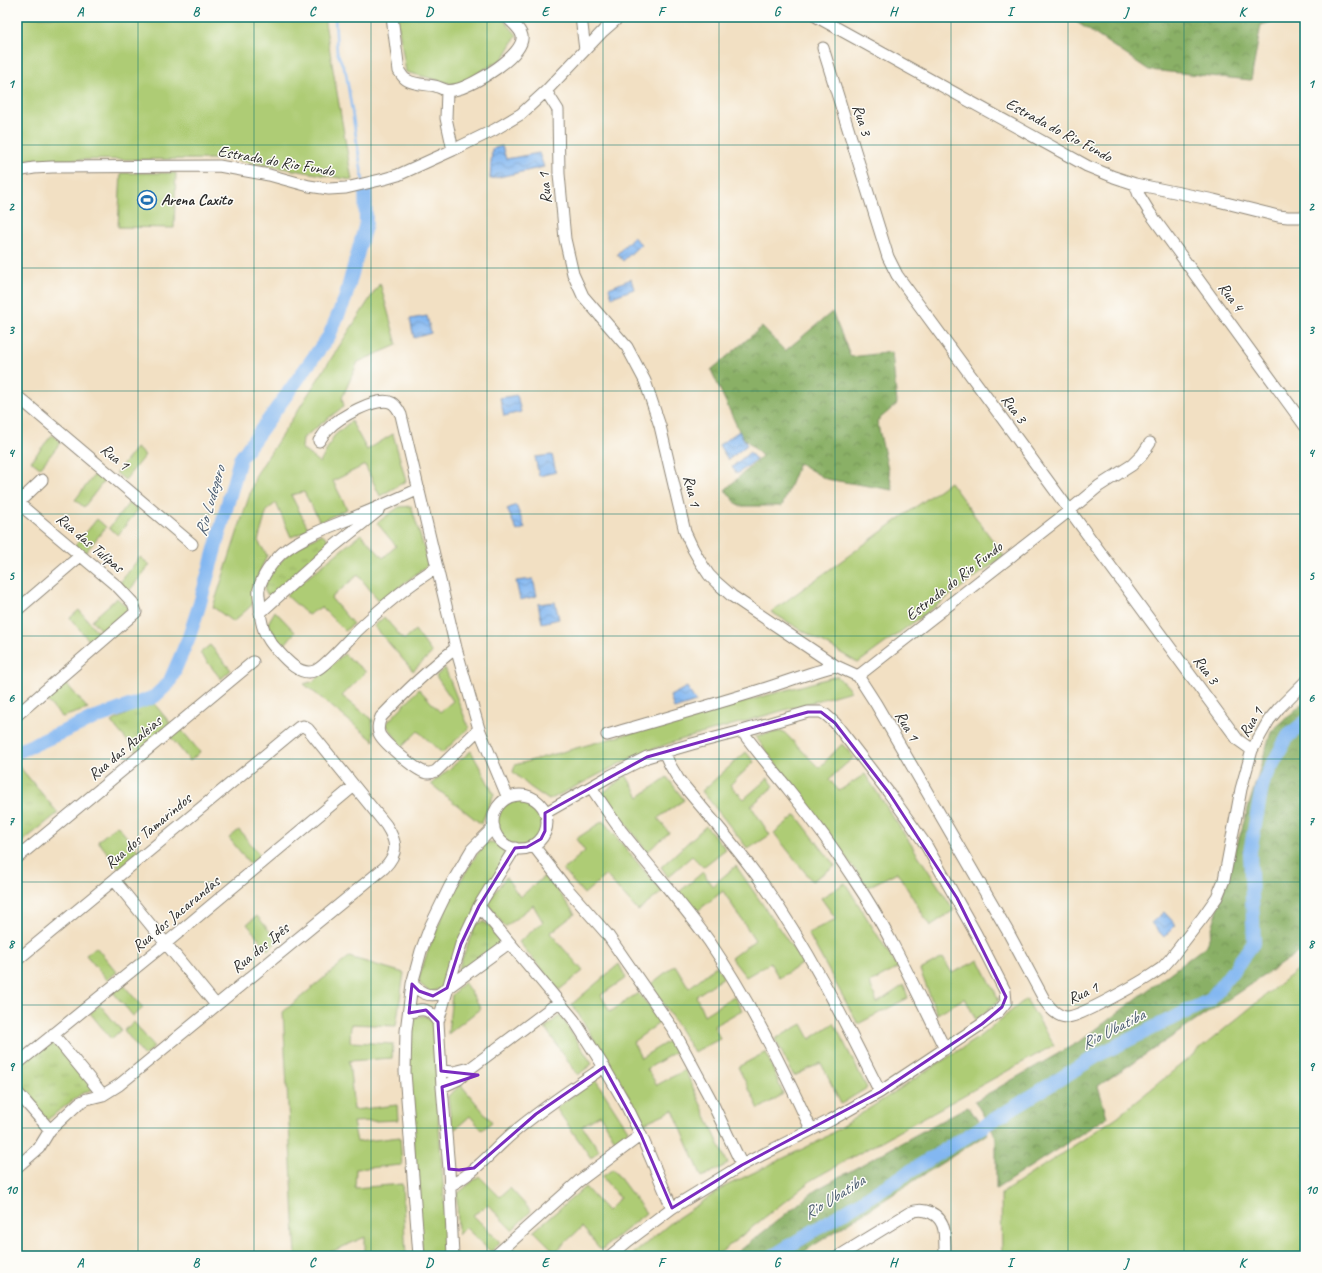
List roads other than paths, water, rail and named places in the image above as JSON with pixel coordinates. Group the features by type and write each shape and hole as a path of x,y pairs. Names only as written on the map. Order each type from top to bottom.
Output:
{"street":[{"path":"392,17 399,71 407,80 439,87 447,91 458,90 489,74 505,62 519,48 523,38 522,34 507,17"},
{"path":"581,17 586,50"},
{"name":"Estrada do Rio Fundo","path":"17,171 52,167 220,166 269,175 320,188 337,189 357,186 398,175 453,150 510,121 531,106 603,31 619,17"},
{"name":"Estrada do Rio Fundo","path":"817,17 1088,166 1114,177 1135,184 1214,200 1278,216 1305,216"},
{"name":"Rua 3","path":"823,48 892,266 911,296 1238,740 1252,750"},
{"path":"447,91 446,118 453,150"},
{"name":"Rua 1","path":"546,91 558,110 559,174 566,239 573,274 584,296 627,347 645,381 660,426 685,532 700,563 712,578 732,596 836,666 858,676 876,704 1004,923 1045,1001 1053,1010 1062,1016 1068,1017 1077,1014 1146,979 1162,968 1203,917 1217,897 1224,880 1241,789 1252,750 1269,720 1305,682"},
{"name":"Rua 4","path":"1135,184 1139,195 1150,213 1305,426"},
{"name":"Rua 1","path":"17,396 192,544"},
{"path":"319,441 328,429 338,420 355,410 382,401 393,403 401,415 436,568 478,729 508,798"},
{"name":"Estrada do Rio Fundo","path":"858,676 1099,486 1132,465 1142,455 1150,443"},
{"path":"18,503 42,480"},
{"path":"418,489 324,529 282,553 269,568 259,589 260,613 265,634 277,650 296,668 302,671 314,672 378,612 409,586 436,568"},
{"name":"Rua das Tulípas","path":"17,715 136,612 133,603 129,598 18,503"},
{"path":"260,613 333,547 388,503"},
{"path":"324,529 333,538 333,547"},
{"path":"17,610 80,556"},
{"path":"259,589 266,599 269,601 274,600"},
{"path":"456,648 434,665 410,687 381,717 379,722 379,732 382,739 387,744 420,770 430,773 436,771 478,729"},
{"name":"Rua das Azaleias","path":"17,858 253,662"},
{"path":"607,735 696,710 836,666"},
{"path":"545,813 647,757 816,711 826,715 835,723 890,793 926,845 976,934 1001,983 1006,997 1006,1002 998,1012 880,1092 831,1120 742,1165 672,1208 610,1256"},
{"name":"Rua dos Ipês","path":"17,1167 39,1148 50,1130 79,1103 87,1099 103,1095 130,1077 392,860 395,848 386,825 308,729 303,726 299,727"},
{"name":"Rua dos Tamarindos","path":"17,960 299,727"},
{"path":"742,731 756,751 790,791 816,825 857,883 902,962 945,1049"},
{"path":"664,752 679,780 720,828 762,883 811,958 840,1011 880,1092"},
{"name":"Rua dos Jacarandas","path":"17,1064 165,944 354,786"},
{"path":"591,787 623,832 665,883 708,940 735,981 778,1059 811,1130"},
{"path":"516,795 534,799 541,805 545,813 547,822 545,831 540,839 533,845 515,848 508,845 501,841 494,827 496,810 501,803 516,795"},
{"path":"418,1256 405,1072 406,1031 412,984 430,927 450,886 472,849 494,827"},
{"path":"533,845 564,885 607,934 673,1028 707,1092 742,1165"},
{"path":"453,1256 449,1169 438,1022 461,944 479,906 515,848"},
{"path":"114,880 216,1005"},
{"path":"479,906 574,1020 604,1066 641,1134 672,1208"},
{"path":"412,984 419,991 433,996 439,994 510,942"},
{"path":"442,1087 459,1079 558,1002"},
{"path":"409,1013 415,1010 426,1010 432,1014 438,1022"},
{"path":"53,1034 103,1095"},
{"path":"449,1186 463,1178 536,1114 604,1066"},
{"path":"441,1071 454,1072 472,1068"},
{"path":"17,1092 50,1130"},
{"path":"495,1256 579,1180 641,1134"},
{"path":"449,1169 459,1170 474,1168"},
{"path":"839,1256 909,1213 918,1210 927,1210 938,1218 944,1229 945,1256"}],"water":[{"path":"502,146 506,159 539,153 544,167 490,179 492,149"},
{"path":"633,237 641,244 623,261 617,254"},
{"path":"631,279 634,289 612,297 609,288"},
{"path":"427,316 431,333 414,338 410,319"},
{"path":"517,395 521,412 504,416 500,398"},
{"path":"739,431 747,445 728,460 719,445"},
{"path":"750,452 756,460 737,474 732,467"},
{"path":"552,455 556,472 539,476 535,457"},
{"path":"516,505 525,528 517,531 507,509"},
{"path":"533,579 537,596 520,600 516,581"},
{"path":"555,602 559,619 542,623 538,604"},
{"path":"687,687 696,702 674,709 670,696"},
{"path":"1164,912 1176,925 1164,937 1151,923"}],"waterway":[{"path":"335,17 337,52 346,73 363,181"},
{"name":"Rio Ludegero","path":"17,752 90,720 154,697 169,683 189,637 200,603 240,459 329,336 345,299 366,223 365,188"},
{"name":"Rio Ubatiba","path":"773,1256 1100,1054 1210,1000 1254,942 1250,852 1263,782 1288,736 1305,722"}],"place":[{"name":"Arena Caxito","path":"147,200"}]}
